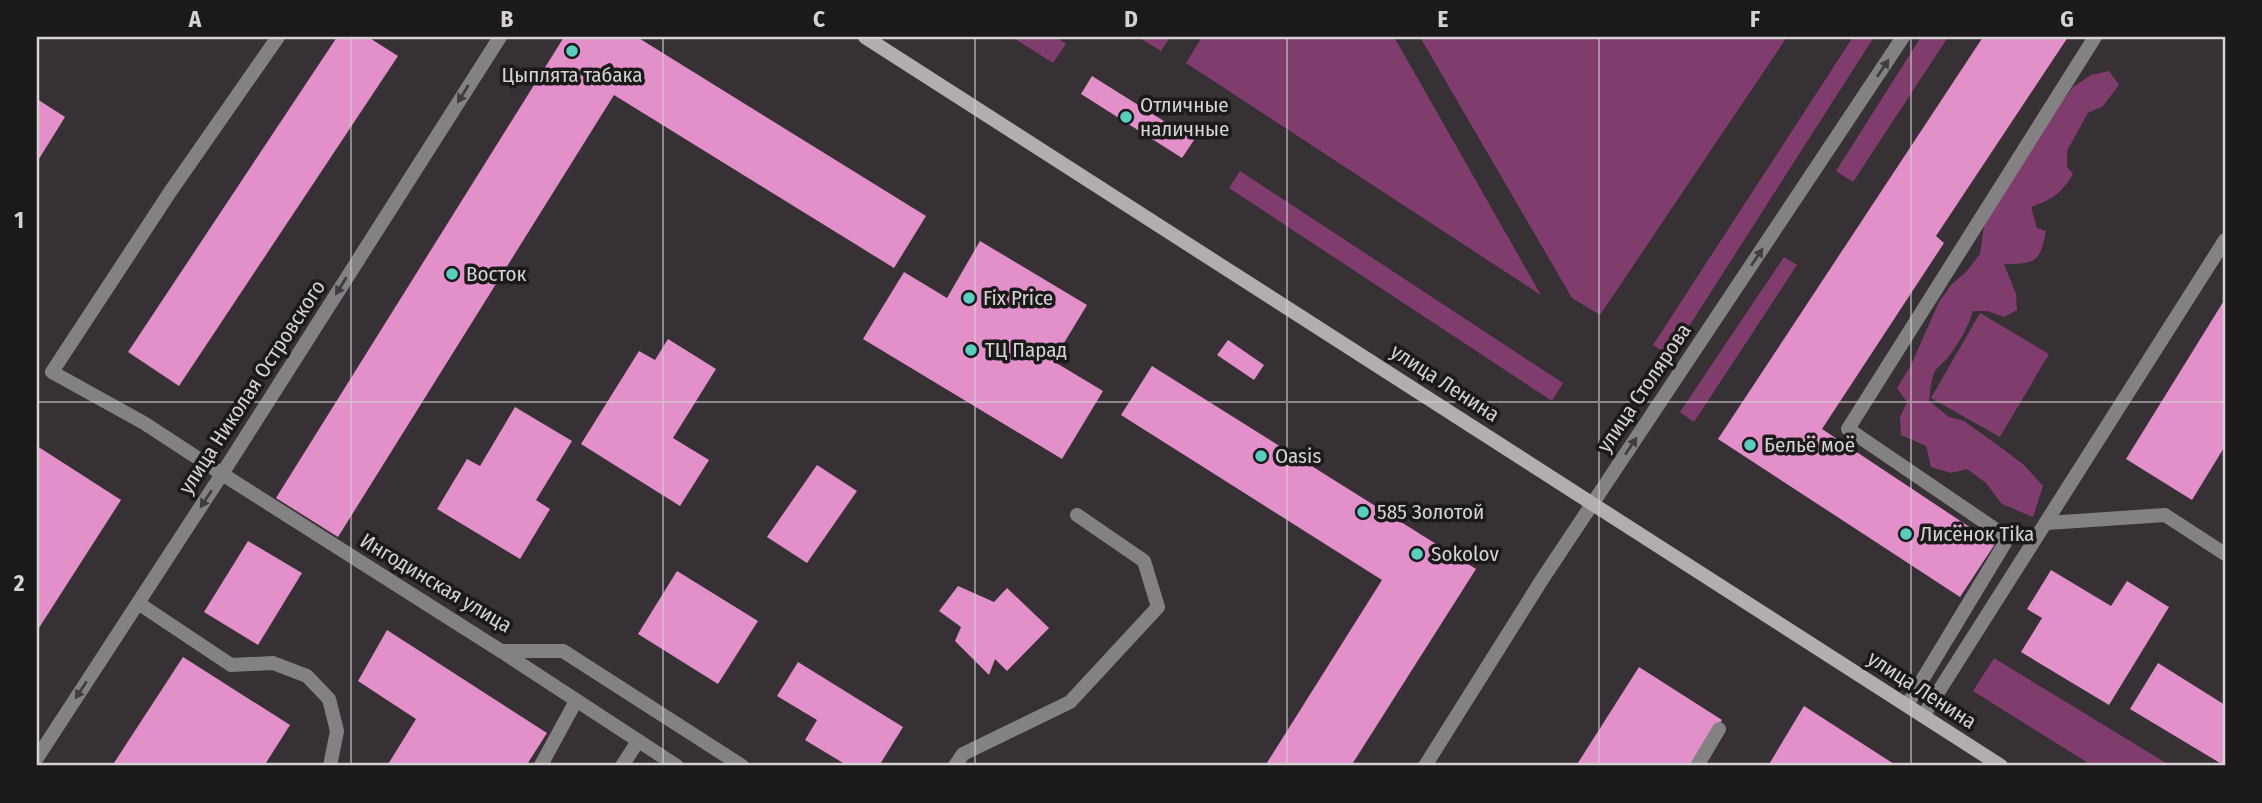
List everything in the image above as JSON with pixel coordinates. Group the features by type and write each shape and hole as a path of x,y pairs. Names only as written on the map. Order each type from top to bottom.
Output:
{"main road":[{"name":"улица Ленина","path":"865,37 2001,766"}],"street":[{"name":"Ингодинская улица","path":"278,37 170,192 52,372 144,423 501,651 563,651 742,766"},
{"name":"улица Николая Островского","path":"37,758 222,474 500,37"},
{"name":"улица Столярова","path":"1425,766 1543,578 1903,37"},
{"path":"1907,705 2008,538 1848,429 2095,37"},
{"path":"1923,716 2225,240"},
{"path":"955,766 964,754 1070,702 1158,607 1144,561 1077,515"},
{"path":"2047,523 2165,515 2225,554"},
{"path":"138,603 231,665 273,663 307,677 329,699 337,731 330,766"},
{"path":"501,651 677,766"},
{"path":"541,765 576,701"},
{"path":"1697,766 1719,729"},
{"path":"622,766 638,741"}],"shaded area":[{"path":"1012,37 1056,37 1066,44 1053,63"},
{"path":"1138,37 1170,37 1161,51"},
{"path":"1202,37 1394,37 1541,295 1186,63"},
{"path":"1420,37 1787,37 1600,315 1572,298"},
{"path":"1853,37 1874,37 1670,356 1653,345"},
{"path":"1921,37 1948,37 1853,182 1836,171"},
{"path":"2109,71 2119,85 2103,106 2088,113 2067,151 2067,167 2073,174 2056,195 2031,207 2037,228 2046,231 2038,256 2029,262 2004,264 2016,294 2017,310 2004,317 1987,311 1973,311 1956,346 1934,373 1931,387 1929,401 1949,417 1964,421 2007,452 2024,465 2043,486 2033,517 2002,504 1986,483 1967,469 1951,473 1931,467 1926,446 1901,435 1900,417 1907,402 1897,388 1911,365 1939,302 1980,254 1984,226 2051,118 2073,87 2091,75"},
{"path":"1240,171 1563,383 1552,401 1229,188"},
{"path":"1784,257 1797,265 1694,422 1680,412"},
{"path":"1980,313 2049,354 2000,437 1931,398"},
{"path":"1994,658 2171,766 2093,766 1973,691"}],"building":[{"path":"337,37 368,37 398,56 179,386 128,352"},
{"path":"564,37 637,37 926,216 894,268 614,95 338,537 276,498"},
{"path":"1983,37 2068,37 1936,236 1944,243 1822,429 1995,544 1960,597 1718,439"},
{"path":"1092,76 1194,140 1182,158 1081,94"},
{"path":"37,99 65,117 37,162"},
{"name":"ТЦ Парад","path":"980,241 1087,305 1053,361 1103,391 1062,459 863,339 904,272 947,298"},
{"path":"2225,299 2225,446 2192,500 2126,459"},
{"path":"668,339 716,369 673,438 709,460 680,506 581,444 639,351 655,360"},
{"path":"1228,340 1264,365 1254,380 1217,355"},
{"path":"1152,366 1476,569 1351,766 1265,766 1382,580 1121,415"},
{"path":"515,407 572,441 536,500 550,509 520,559 437,509 467,459 480,466"},
{"path":"37,446 121,500 37,631"},
{"path":"817,465 857,491 807,563 767,537"},
{"path":"248,541 302,573 258,645 204,612"},
{"path":"2051,570 2111,606 2127,581 2169,607 2109,705 2021,652 2042,618 2027,609"},
{"path":"677,571 758,621 718,684 638,634"},
{"path":"958,586 994,602 1007,588 1049,628 1007,671 995,659 989,675 955,641 961,627 939,611"},
{"path":"387,630 547,733 526,766 387,766 416,719 358,681"},
{"path":"183,657 290,725 264,766 112,766"},
{"path":"798,662 903,727 879,766 848,766 805,740 817,720 777,696"},
{"path":"2158,663 2225,705 2225,766 2130,709"},
{"path":"1639,667 1722,720 1692,766 1576,766"},
{"path":"1804,706 1894,764 1893,766 1768,766"}],"place":[{"name":"Цыплята табака","path":"572,51"},
{"name":"Отличные наличные","path":"1126,117"},
{"name":"Восток","path":"452,274"},
{"name":"Fix Price","path":"969,298"},
{"name":"ТЦ Парад","path":"971,350"},
{"name":"Бельё моё","path":"1750,445"},
{"name":"Oasis","path":"1261,456"},
{"name":"585 Золотой","path":"1363,512"},
{"name":"Лисёнок Tika","path":"1906,534"},
{"name":"Sokolov","path":"1417,554"}]}
